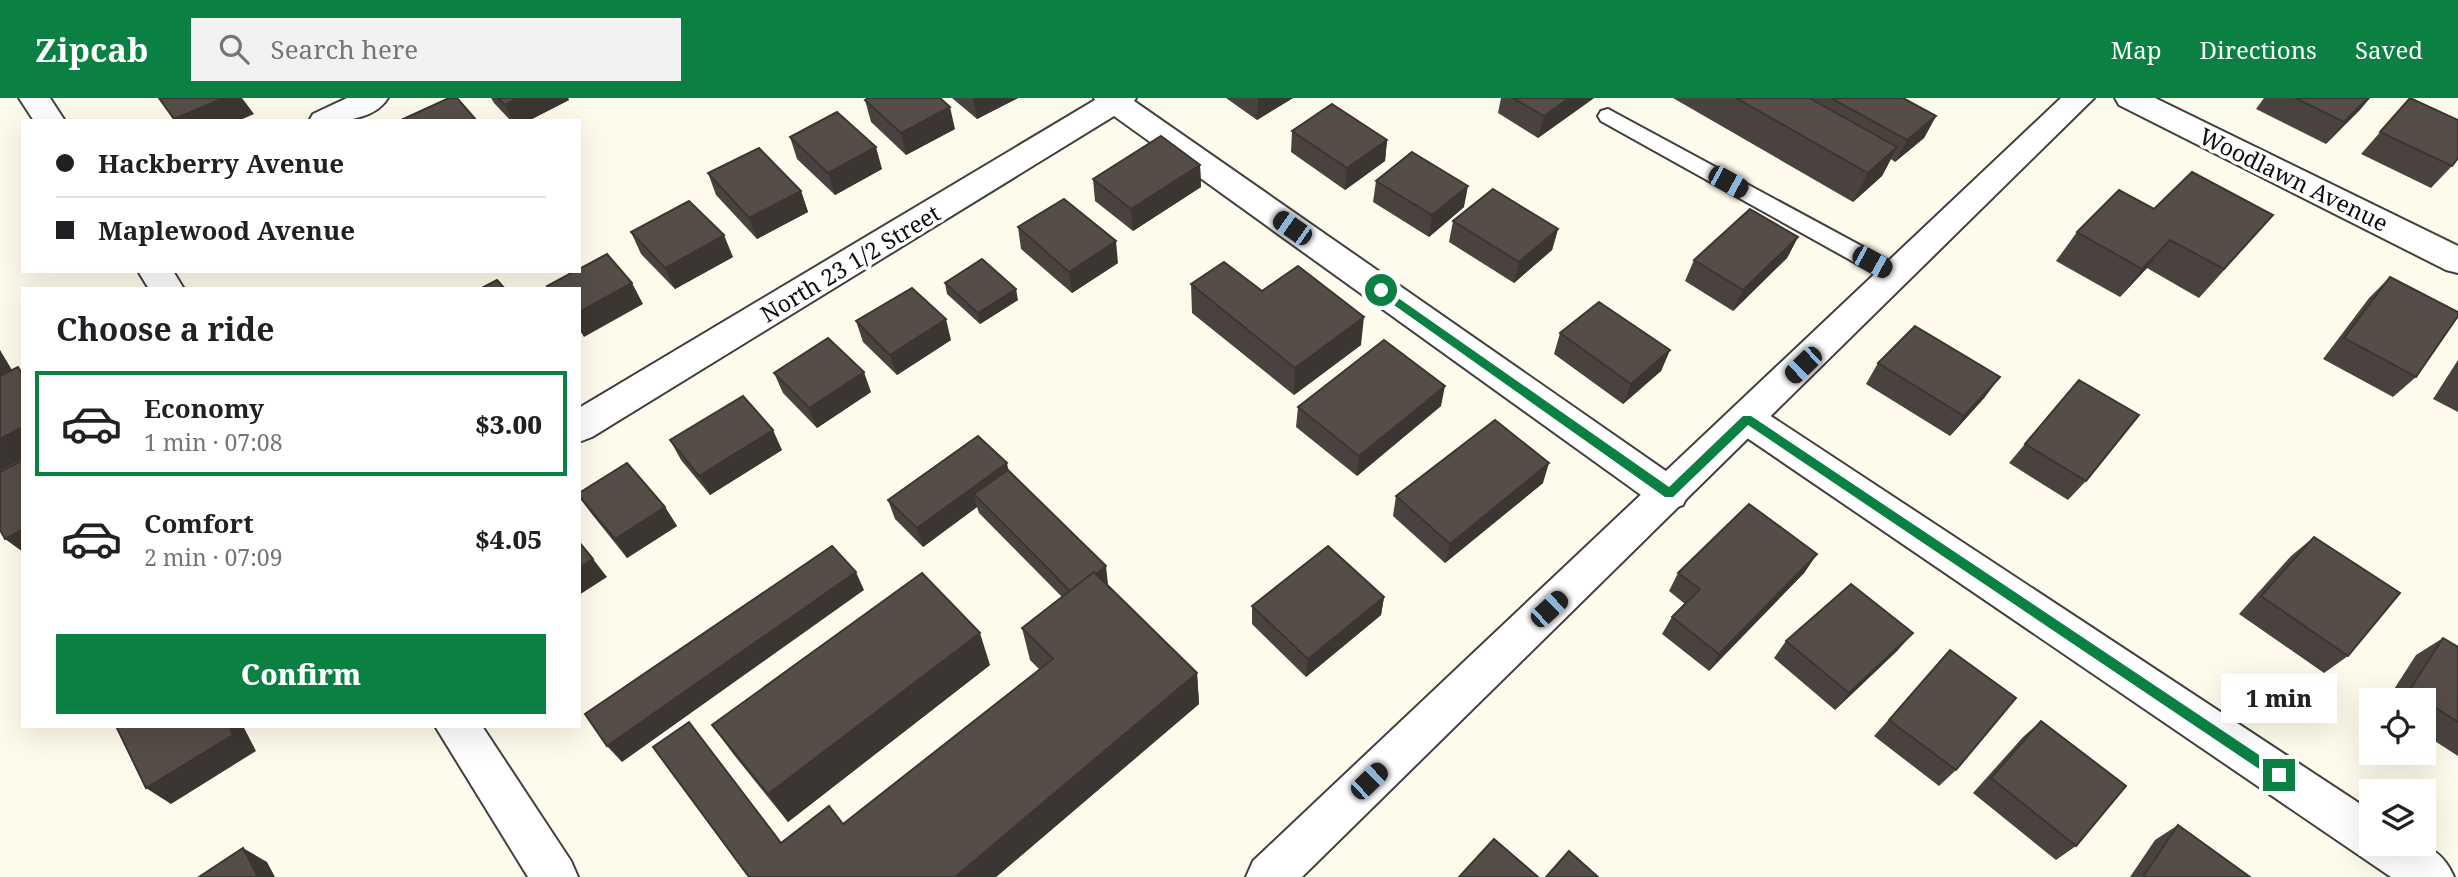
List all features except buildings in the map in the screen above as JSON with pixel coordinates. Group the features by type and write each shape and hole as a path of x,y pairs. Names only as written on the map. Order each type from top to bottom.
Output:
{"street":[{"path":"34,98 49,119"},
{"path":"328,119 373,98"},
{"path":"1269,877 2078,98"},
{"name":"Woodlawn Avenue","path":"2130,98 2458,261"},
{"path":"1115,99 1669,494"},
{"name":"North 23 1/2 Street","path":"581,426 1115,99"},
{"path":"1747,419 2359,829"},
{"path":"458,728 555,877"},
{"path":"2399,856 2431,877"}],"lane":[{"path":"1608,116 1896,275"}],"route":[{"path":"1381,290 1669,494 1747,419 2279,775"}]}
